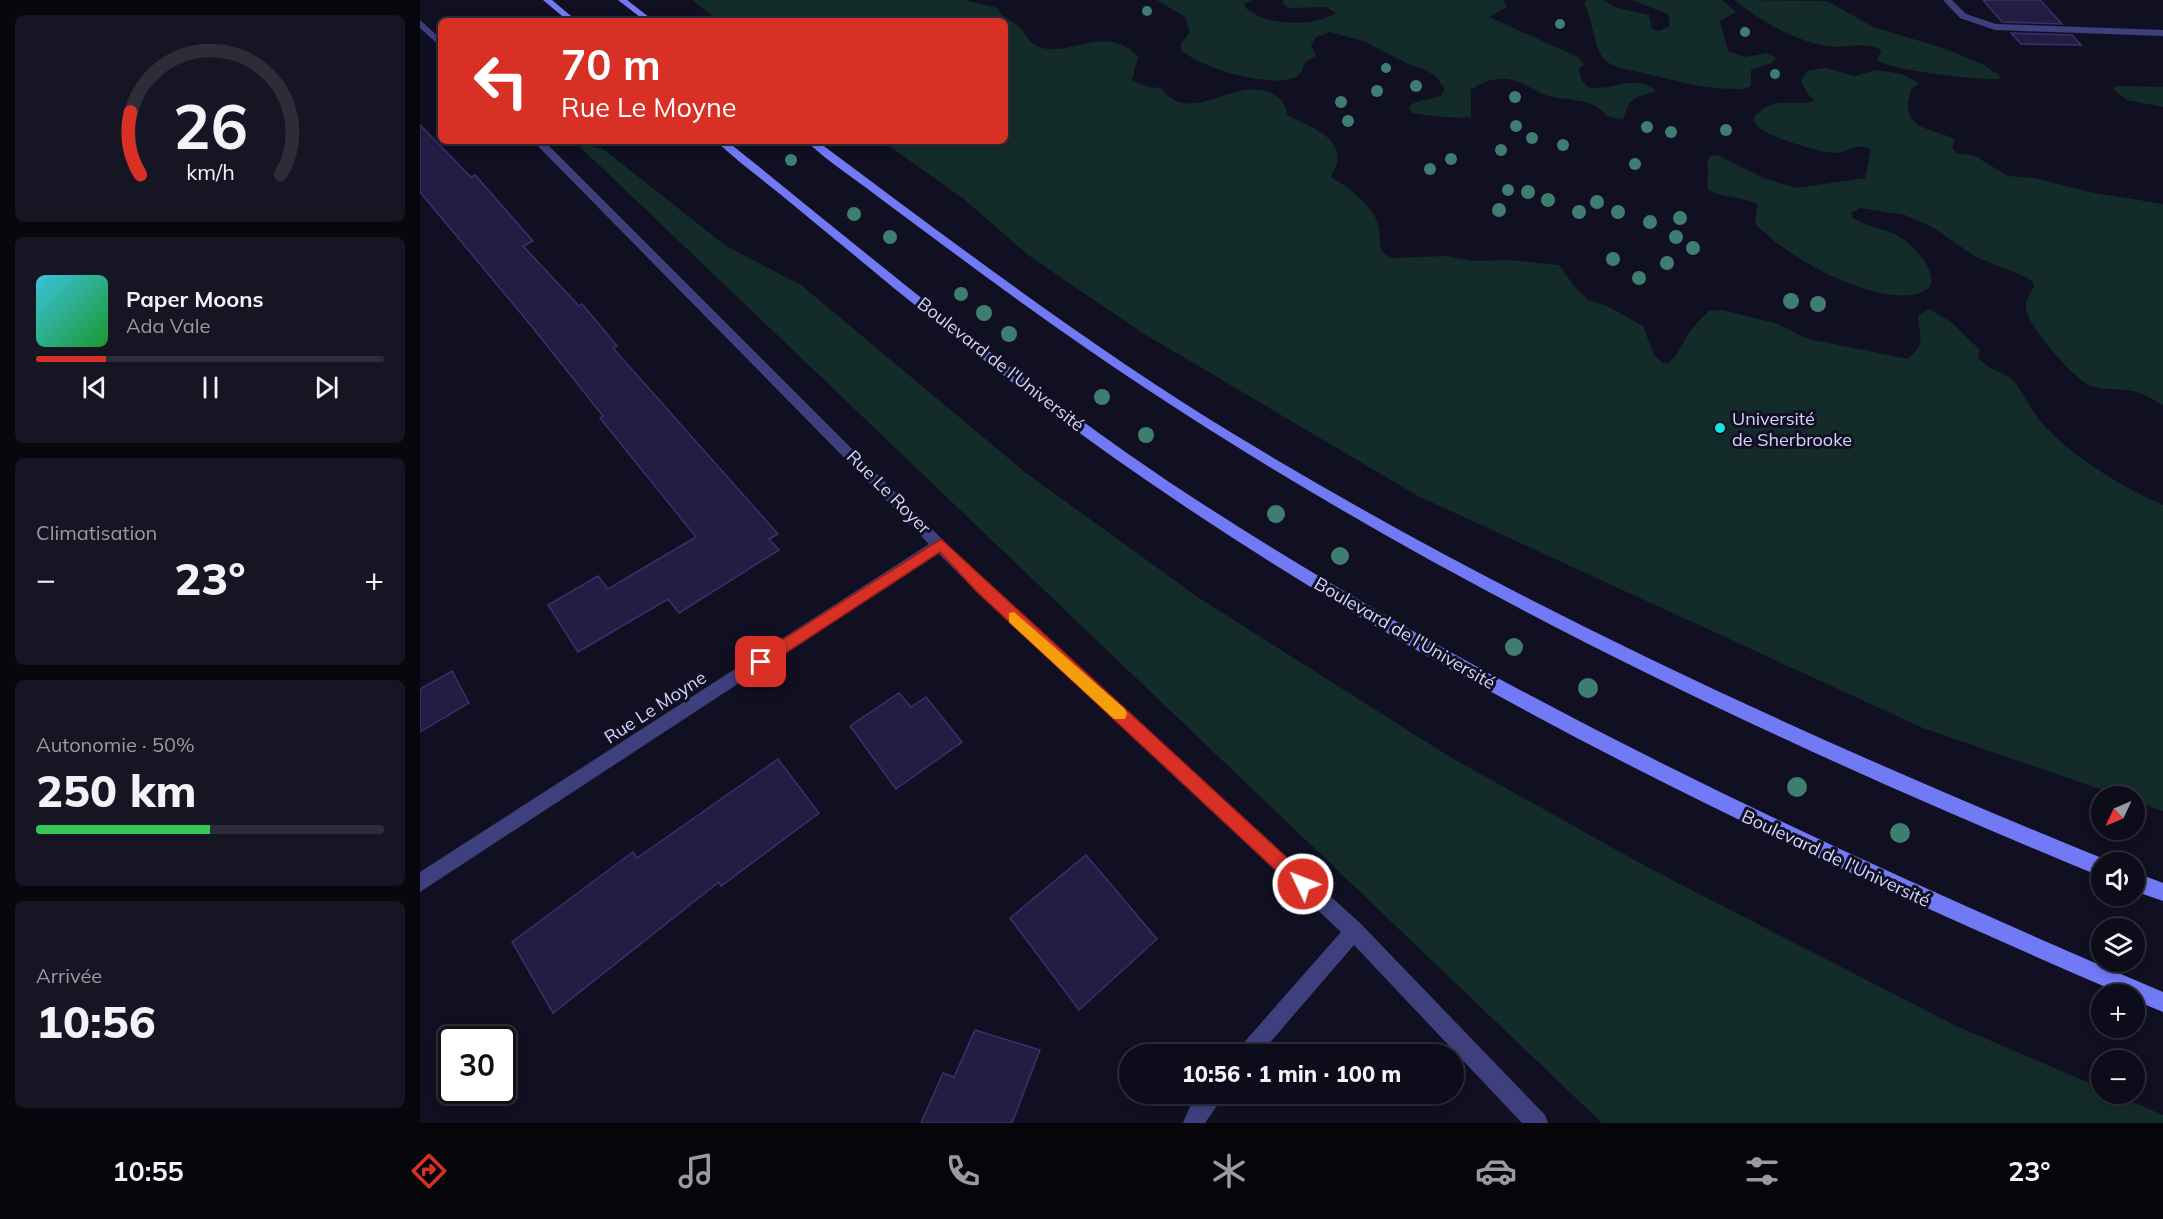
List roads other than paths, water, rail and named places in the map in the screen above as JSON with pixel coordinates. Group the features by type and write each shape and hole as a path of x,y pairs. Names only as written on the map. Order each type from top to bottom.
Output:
{"main road":[{"path":"547,0 569,18"},
{"path":"622,0 646,18"},
{"name":"Boulevard de l'Université","path":"725,144 968,340 1107,446 1205,512 1356,606 1606,746 1764,825 1920,898 2163,1002"},
{"path":"815,144 951,246 1135,377 1252,452 1416,547 1578,633 1773,727 2091,863"},
{"path":"2145,885 2163,892"}],"street":[{"path":"1947,0 1964,16 1995,27 2163,33"},
{"path":"420,23 438,41"},
{"name":"Rue Le Royer","path":"541,144 941,544 981,587 1354,931 1537,1123"},
{"name":"Rue Le Moyne","path":"420,883 941,544"},
{"path":"1256,1044 1354,931"},
{"path":"1194,1123 1205,1104"}],"place":[{"name":"Université de Sherbrooke","path":"1720,428"}]}
